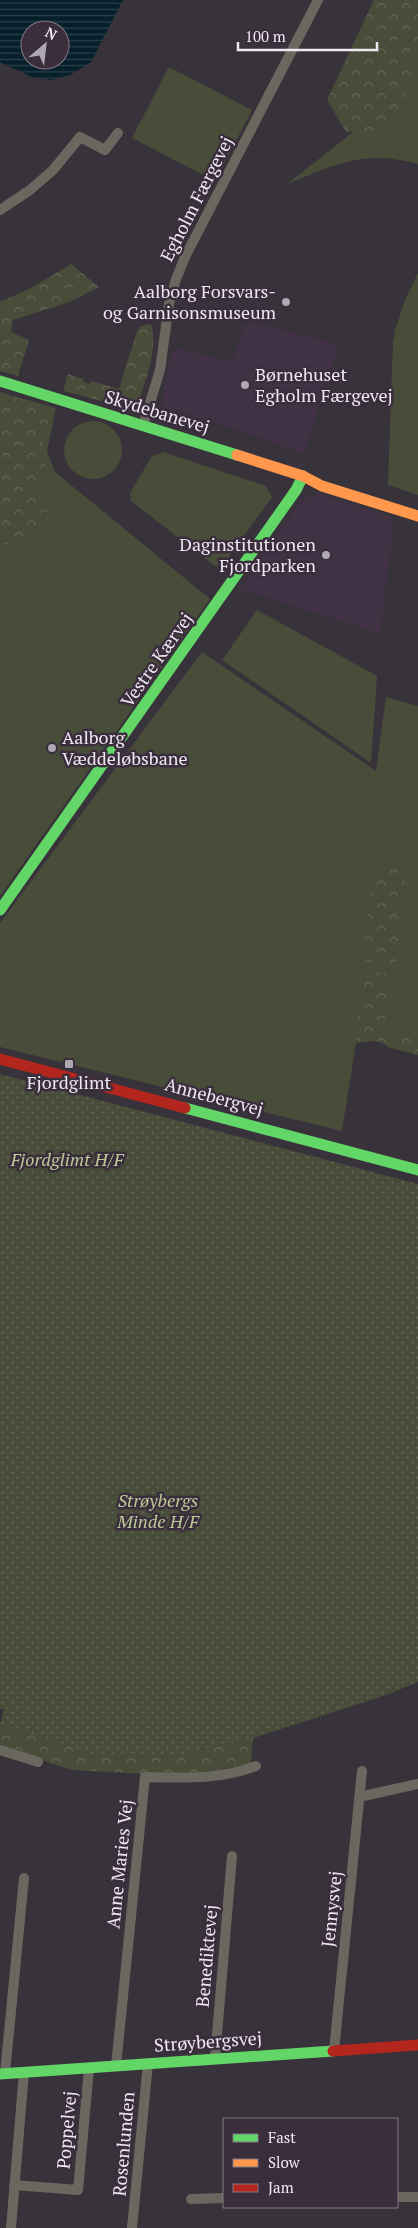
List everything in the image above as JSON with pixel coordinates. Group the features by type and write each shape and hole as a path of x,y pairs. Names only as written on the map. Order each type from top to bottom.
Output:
{"street":[{"name":"Egholm Færgevej","path":"143,426 160,370 169,304 176,278 186,255 318,0"},
{"path":"0,210 30,190 54,170 80,137 105,150 118,133"},
{"name":"Skydebanevej","path":"0,381 303,476 322,486 418,516"},
{"name":"Skydebanevej","path":"303,476 325,478 418,507"},
{"name":"Vestre Kærvej","path":"0,910 213,611 292,497 303,476"},
{"name":"Annebergvej","path":"0,1060 418,1170"},
{"path":"0,1750 38,1762"},
{"name":"Anne Maries Vej","path":"116,2066 145,1777 217,1777 237,1774 256,1766"},
{"name":"Jennysvej","path":"334,2051 362,1771"},
{"path":"359,1797 418,1784"},
{"name":"Benediktevej","path":"215,2058 232,1856"},
{"path":"3,2073 24,1878"},
{"name":"Strøybergsvej","path":"3,2073 418,2045"},
{"name":"Rosenlunden","path":"132,2228 148,2063"},
{"name":"Poppelvej","path":"14,2185 78,2190 89,2068"},
{"path":"11,2228 24,2072"},
{"path":"398,2197 418,2197"},
{"path":"192,2199 223,2198"}],"shaded area":[{"name":"Børnehuset Egholm Færgevej","path":"251,322 339,344 304,454 237,430 172,409 171,411 165,409 161,405 170,359 176,348 219,359 234,358 244,325"},
{"name":"Daginstitutionen Fjordparken","path":"320,494 392,517 394,521 380,633 239,589 302,499"}],"green space":[{"path":"374,0 418,0 418,53 400,111 384,130 346,132 327,100"},
{"path":"418,42 418,164 399,160 366,158 336,165 287,184 394,100"},
{"path":"169,67 252,110 215,181 132,138"},
{"path":"71,264 99,287 67,303 13,320 11,332 29,340 18,376 0,371 0,302 31,288"},
{"path":"418,273 418,495 388,485 394,333 405,300"},
{"path":"151,324 153,334 152,354 138,405 135,407 105,402 63,391 68,374 83,379 83,381 90,384 91,381 119,389 137,331 141,326"},
{"name":"Aalborg Væddeløbsbane","path":"0,392 56,408 47,451 55,472 210,599 0,896"},
{"path":"0,393 53,409 41,450 47,472 35,485 50,506 31,535 18,543 10,544 0,543"},
{"path":"93,421 109,426 117,434 122,450 117,466 109,474 93,479 77,474 69,466 64,450 69,434 77,426"},
{"path":"163,452 266,486 272,497 223,565 215,566 131,501 130,493 152,456"},
{"path":"257,610 377,676 371,763 222,660"},
{"path":"202,652 376,771 386,697 418,706 418,1055 388,1047 381,1042 356,1043 342,1131 0,1047 0,923"},
{"path":"383,867 406,869 396,965 363,961 371,876 380,877"},
{"path":"367,970 390,974 384,1031 418,1041 418,1055 388,1047 377,1041 356,1042 362,974"},
{"path":"0,1074 418,1184 418,1682 386,1695 253,1738 183,1754 87,1753 0,1724 4,1710 0,1709"},
{"path":"0,1724 183,1754 253,1738 251,1764 183,1776 72,1770 0,1746"}],"water":[{"path":"0,0 123,0 91,62 70,75 51,80 32,77 0,62"}],"traffic: fast":[{"path":"0,381 237,455"},
{"path":"0,910 296,490 303,476"},
{"path":"185,1108 418,1170"},
{"path":"0,2074 333,2051"}],"traffic: slow":[{"path":"237,455 303,476 322,486 418,516"}],"traffic: jam":[{"path":"0,1059 185,1108"},
{"path":"333,2051 418,2045"}],"place":[{"name":"Aalborg Forsvars- og Garnisonsmuseum","path":"286,302"},
{"name":"Børnehuset Egholm Færgevej","path":"245,385"},
{"name":"Daginstitutionen Fjordparken","path":"326,555"},
{"name":"Aalborg Væddeløbsbane","path":"52,748"},
{"name":"Fjordglimt","path":"69,1064"}],"park label":[{"name":"Fjordglimt H/F","path":"67,1160"},
{"name":"Strøybergs Minde H/F","path":"158,1511"}]}
